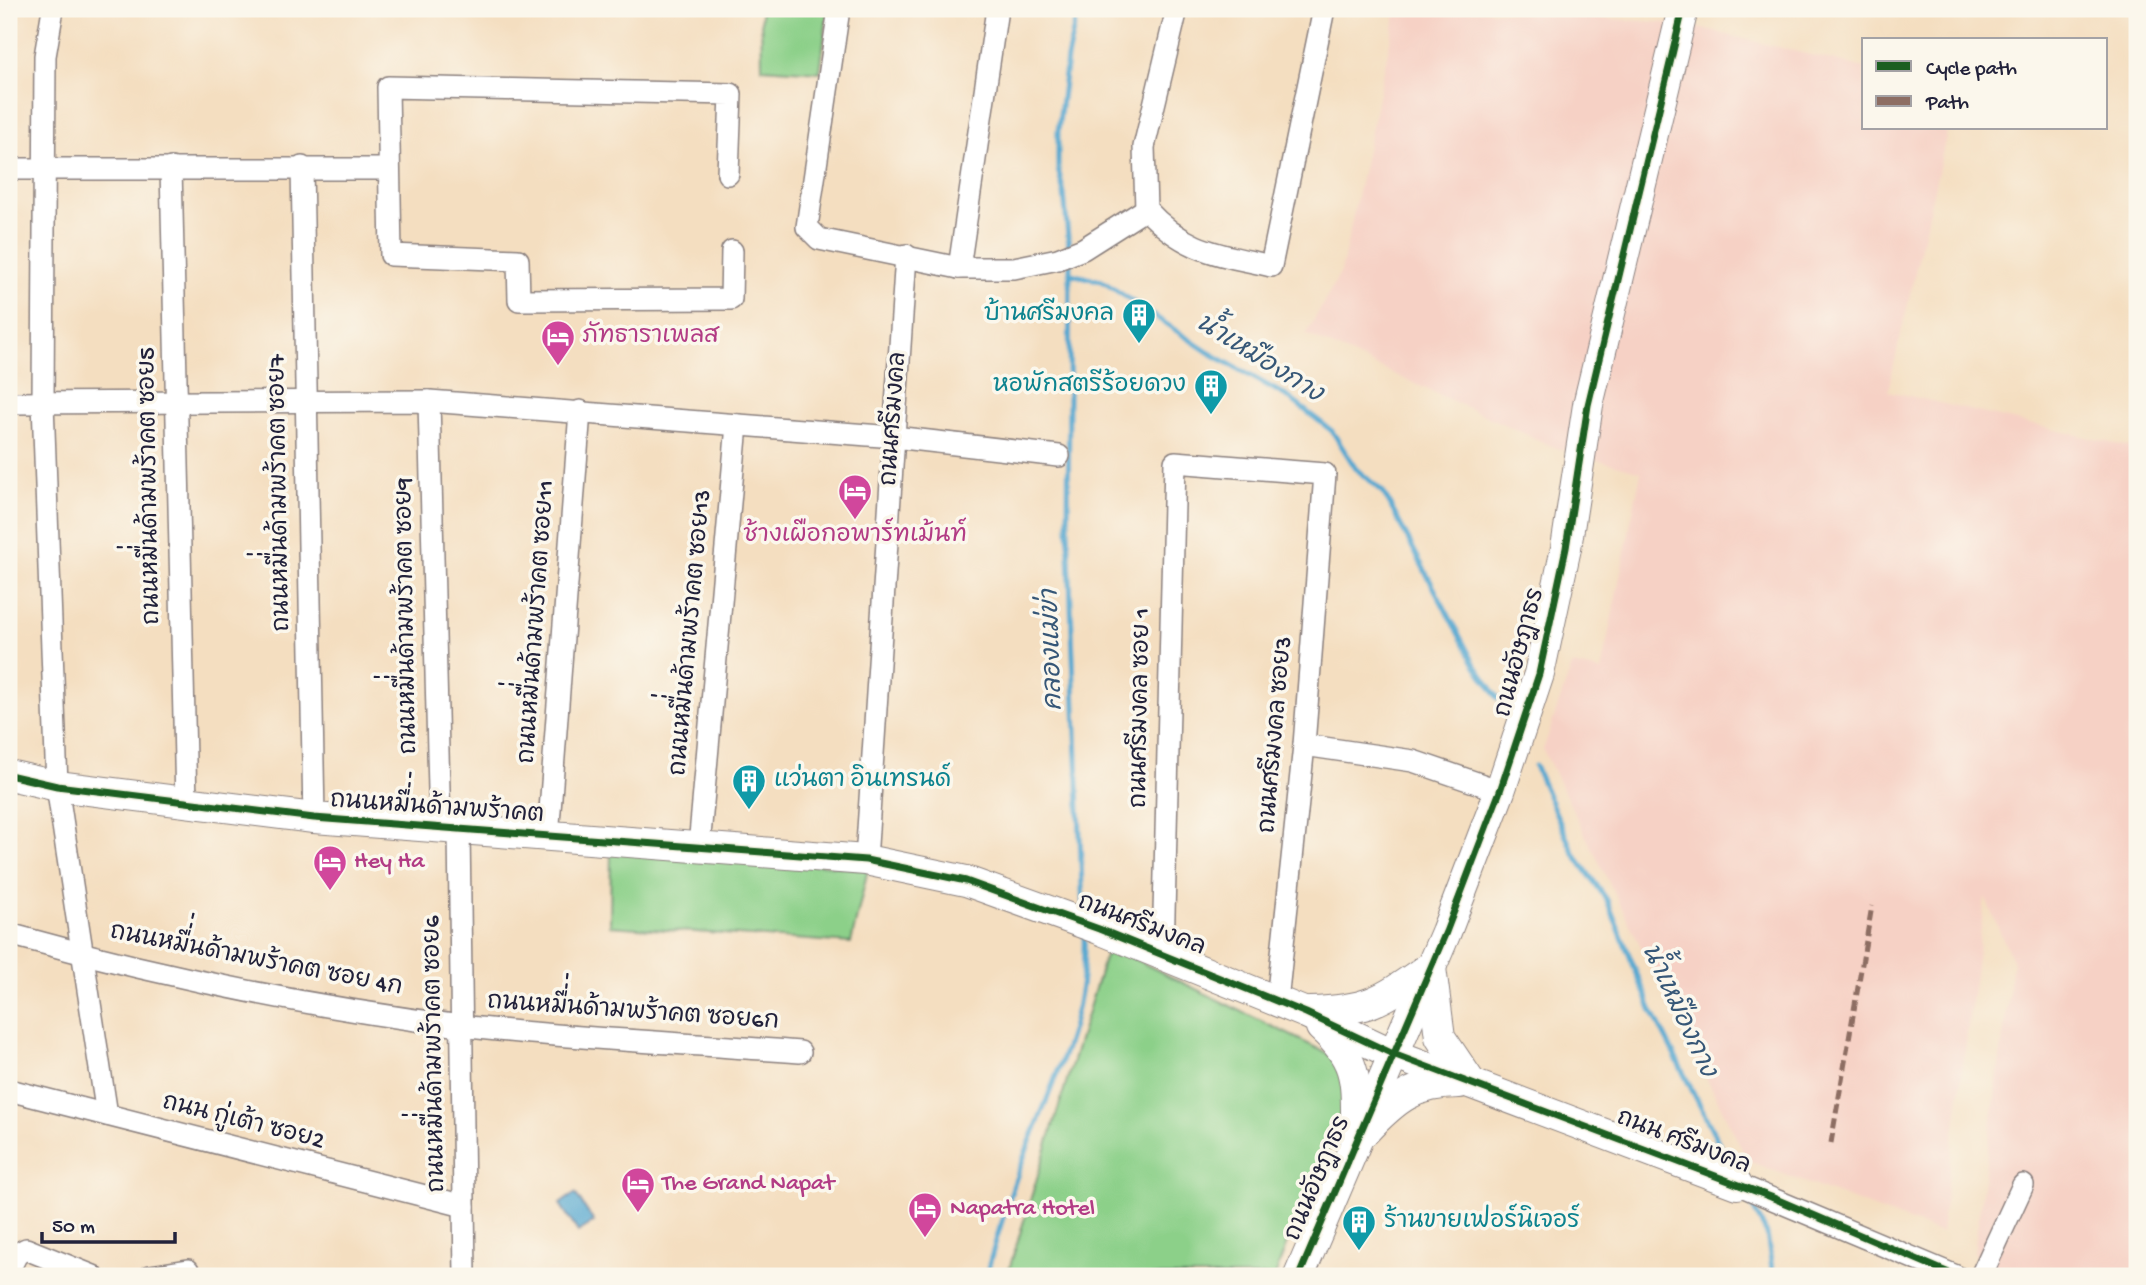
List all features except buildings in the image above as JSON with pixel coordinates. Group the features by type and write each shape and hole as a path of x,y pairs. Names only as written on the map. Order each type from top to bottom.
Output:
{"street":[{"path":"53,9 45,56 43,403 57,786 107,1115"},
{"path":"839,9 807,226 819,239 959,268 1014,268 1058,259 1083,249 1146,209"},
{"path":"959,268 997,9"},
{"path":"1177,9 1144,148 1146,209 1160,224 1196,249 1271,266 1324,9"},
{"name":"ถนนอัษฎาธร","path":"1298,1276 1431,966 1500,791 1539,674 1566,548 1591,392 1684,9"},
{"path":"728,173 731,94 388,87 391,255 518,260 519,300 731,299 733,251"},
{"name":"ถนนหมื่่นด้ามพร้าคต ซอย7","path":"302,167 314,818"},
{"name":"ถนนหมื่่นด้ามพร้าคต ซอย5","path":"171,168 186,803"},
{"path":"9,169 388,169"},
{"name":"ถนนศรีมงคล","path":"906,255 866,860 966,881 1099,929 1306,1013 1393,1054"},
{"path":"9,404 429,401 894,437 1059,456"},
{"name":"ถนนหมื่่นด้ามพร้าคต ซอย9","path":"429,401 449,830"},
{"name":"ถนนหมื่่นด้ามพร้าคต ซอย11","path":"548,837 580,411"},
{"name":"ถนนหมื่่นด้ามพร้าคต ซอย13","path":"699,847 737,425"},
{"name":"ถนนศรีมงคล ซอย 1","path":"1163,955 1175,462 1325,474"},
{"name":"ถนนศรีมงคล ซอย3","path":"1277,1001 1304,745 1325,474"},
{"path":"1304,745 1413,761 1500,791"},
{"name":"ถนนหมื่่นด้ามพร้าคต","path":"9,775 57,786 314,818 866,860"},
{"name":"ถนนหมื่่นด้ามพร้าคต ซอย6","path":"449,830 462,1026 465,1276"},
{"name":"ถนนหมื่่นด้ามพร้าคต ซอย 4ก","path":"9,934 81,954 270,996 462,1026"},
{"path":"1306,1013 1343,1011 1372,1005 1431,966 1440,1037 1471,1083"},
{"path":"1306,1013 1347,1054 1354,1070 1357,1140"},
{"name":"ถนนหมื่่นด้ามพร้าคต ซอย6ก","path":"462,1026 800,1052"},
{"name":"ถนน ศรีมงคล","path":"1393,1054 1770,1197 1956,1276"},
{"path":"1357,1140 1383,1112 1412,1090 1434,1083 1471,1083"},
{"name":"ถนน กู่เต้า ซอย2","path":"9,1090 464,1206"},
{"path":"1981,1276 2023,1185"},
{"path":"9,1270 17,1254 26,1249 93,1276"},
{"path":"150,1276 188,1270"}],"shaded area":[{"path":"1397,9 1470,9 1682,24 1862,68 1862,130 1948,130 1888,391 2137,449 2137,1276 1992,1276 1974,1252 2013,962 1985,897 1941,1233 1748,1161 1543,750 1572,665 1601,671 1641,472 1556,448 1306,334 1341,272"}],"green space":[{"path":"761,9 828,9 820,72 762,68"},
{"path":"611,846 868,869 851,943 610,926"},
{"path":"1108,946 1341,1060 1354,1094 1295,1221 1275,1276 1007,1276"}],"water":[{"path":"575,1193 594,1222 578,1232 560,1204"}],"waterway":[{"name":"คลองแม่ข่า","path":"1069,248 1064,193 1058,169 1058,131 1067,58 1078,9"},
{"name":"คลองแม่ข่า","path":"1070,261 1068,528 1083,912"},
{"name":"น้ำเหมืองกาง","path":"1071,274 1102,281 1208,352 1288,397 1332,431 1356,469 1383,492 1474,663 1498,698"},
{"name":"น้ำเหมืองกาง","path":"1535,766 1573,852 1607,900 1651,1009 1733,1171"},
{"name":"คลองแม่ข่า","path":"986,1276 1017,1176 1068,1042 1081,989 1084,933"},
{"name":"น้ำเหมืองกาง","path":"1748,1198 1767,1234 1773,1276"}],"marked path":[{"path":"1831,1143 1872,906"}],"cycle path":[{"path":"1299,1276 1446,932 1500,791 1539,674 1566,548 1588,405 1683,9"},
{"path":"9,775 57,786 314,818 866,860 966,881 1099,929 1306,1013 1393,1054 1771,1197 1956,1276"}],"place":[{"name":"บ้านศรีมงคล","path":"1139,345"},
{"name":"ภัทธาราเพลส","path":"558,367"},
{"name":"หอพักสตรีร้อยดวง","path":"1211,416"},
{"name":"ช้างเผือกอพาร์ทเม้นท์","path":"855,521"},
{"name":"แว่นตา อินเทรนด์","path":"749,811"},
{"name":"Hey Ha","path":"330,892"},
{"name":"The Grand Napat","path":"638,1214"},
{"name":"Napatra Hotel","path":"925,1239"},
{"name":"ร้านขายเฟอร์นิเจอร์","path":"1359,1252"}]}
